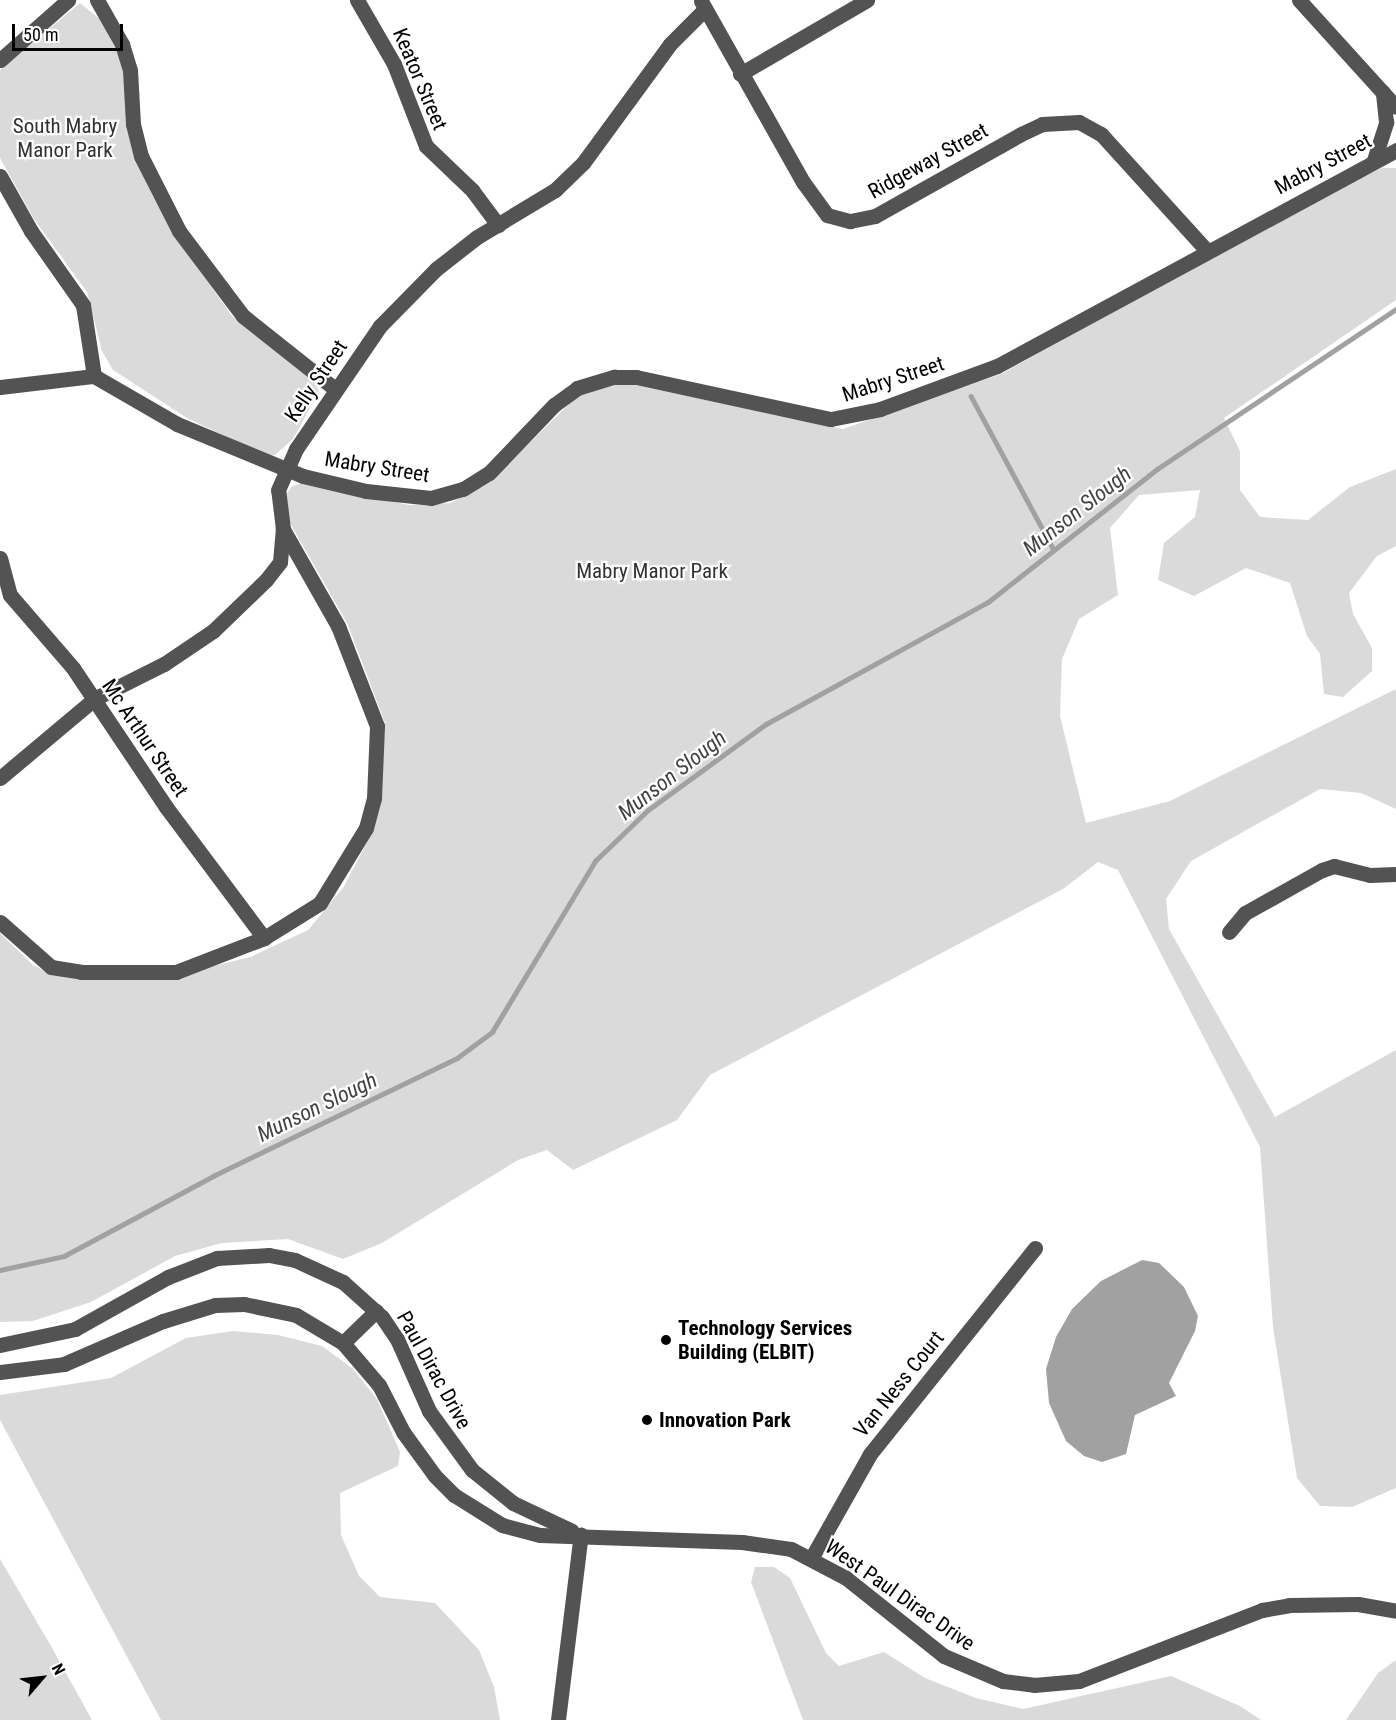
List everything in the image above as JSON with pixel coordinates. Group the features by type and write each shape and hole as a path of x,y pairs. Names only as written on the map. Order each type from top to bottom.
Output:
{"street":[{"path":"0,60 68,0"},
{"path":"97,0 122,44 130,70 133,124 141,156 179,231 243,316 334,388"},
{"name":"Keator Street","path":"357,0 382,38 426,146 472,190 498,225"},
{"path":"740,74 867,0"},
{"path":"1299,0 1392,101 1377,159 1396,159"},
{"name":"Kelly Street","path":"0,778 94,699 164,664 213,631 280,562 283,529 278,490 287,469 334,388 416,287 498,225 555,190 583,163 670,44 703,5"},
{"name":"Ridgeway Street","path":"703,5 740,74 819,206 836,219 875,216 1042,124 1078,122 1101,134 1206,250"},
{"name":"Mabry Street","path":"94,376 177,424 287,469 366,491 431,498 446,495 489,473 554,405 578,388 614,377 636,377 831,419 849,418 997,366 1206,250 1396,150"},
{"path":"0,176 31,231 83,305 94,376 0,387"},
{"path":"0,922 51,967 81,972 176,972 264,938 320,903 366,828 377,760 377,726 368,696 338,626 283,529"},
{"name":"Mc Arthur Street","path":"0,558 10,595 94,699 166,807 264,938"},
{"path":"1228,932 1245,913 1322,870 1334,866 1370,875 1396,874"},
{"name":"Van Ness Court","path":"812,1557 870,1454 1035,1248"},
{"name":"Paul Dirac Drive","path":"0,1345 75,1329 191,1266 243,1255 269,1255 319,1269 376,1311 397,1339 429,1411 472,1470 513,1503 581,1534"},
{"path":"0,1372 64,1364 163,1321 215,1305 253,1305 296,1315 343,1343 379,1385 418,1456 454,1495 521,1532 581,1534 558,1720"},
{"path":"343,1343 376,1311"},
{"name":"West Paul Dirac Drive","path":"581,1534 742,1542 812,1557 846,1578 961,1666 995,1679 1034,1685 1079,1681 1115,1670 1262,1610 1325,1602 1396,1611"}],"green space":[{"name":"South Mabry Manor Park","path":"80,3 101,20 121,57 141,170 181,244 232,316 314,381 319,391 293,439 275,455 267,456 187,418 113,370 102,351 87,292 34,219 0,158 0,70"},
{"name":"Mabry Manor Park","path":"1382,168 1396,168 1396,300 1224,418 1240,451 1240,490 1260,517 1308,520 1350,487 1396,469 1396,546 1377,556 1349,593 1353,614 1372,648 1372,671 1343,697 1324,694 1320,654 1307,636 1290,583 1246,568 1194,596 1158,580 1164,543 1195,517 1200,490 1139,495 1110,528 1118,595 1079,619 1062,659 1060,716 1086,823 1170,801 1396,689 1396,809 1361,793 1320,789 1191,861 1166,899 1169,929 1275,1117 1396,1050 1396,1488 1352,1507 1320,1506 1297,1478 1273,1327 1260,1147 1118,870 1098,862 1063,889 710,1075 677,1120 573,1170 547,1150 518,1160 382,1243 343,1259 288,1239 222,1243 175,1256 91,1302 33,1321 0,1322 0,933 33,965 53,975 122,980 173,976 250,957 308,930 343,888 372,833 381,790 385,723 348,625 287,518 285,496 292,486 303,483 409,505 451,503 491,481 573,400 594,388 615,385 635,385 843,429 1001,374 1327,193"},
{"path":"233,1331 278,1335 322,1346 352,1368 377,1399 400,1452 398,1466 340,1493 341,1535 359,1576 380,1597 435,1603 479,1650 494,1687 500,1720 161,1720 0,1420 0,1395 111,1378 186,1338"},
{"path":"0,1559 51,1646 92,1720 0,1720"},
{"path":"755,1567 774,1567 790,1578 826,1653 839,1666 884,1652 925,1678 976,1698 1023,1709 1171,1676 1240,1706 1261,1720 803,1720 751,1582"},
{"path":"1396,1660 1396,1720 1346,1720 1378,1673"}],"shaded area":[{"path":"1142,1260 1159,1263 1184,1287 1198,1316 1195,1331 1169,1383 1176,1396 1135,1415 1126,1454 1102,1462 1084,1456 1066,1441 1049,1403 1046,1369 1056,1337 1072,1309 1101,1281"}],"waterway":[{"name":"Munson Slough","path":"0,1270 64,1256 215,1175 457,1058 492,1032 595,861 648,810 766,724 988,602 1157,469 1396,309"},
{"path":"971,396 1054,550"}],"place":[{"name":"Technology Services Building (ELBIT)","path":"666,1340"},
{"name":"Innovation Park","path":"647,1420"}]}
